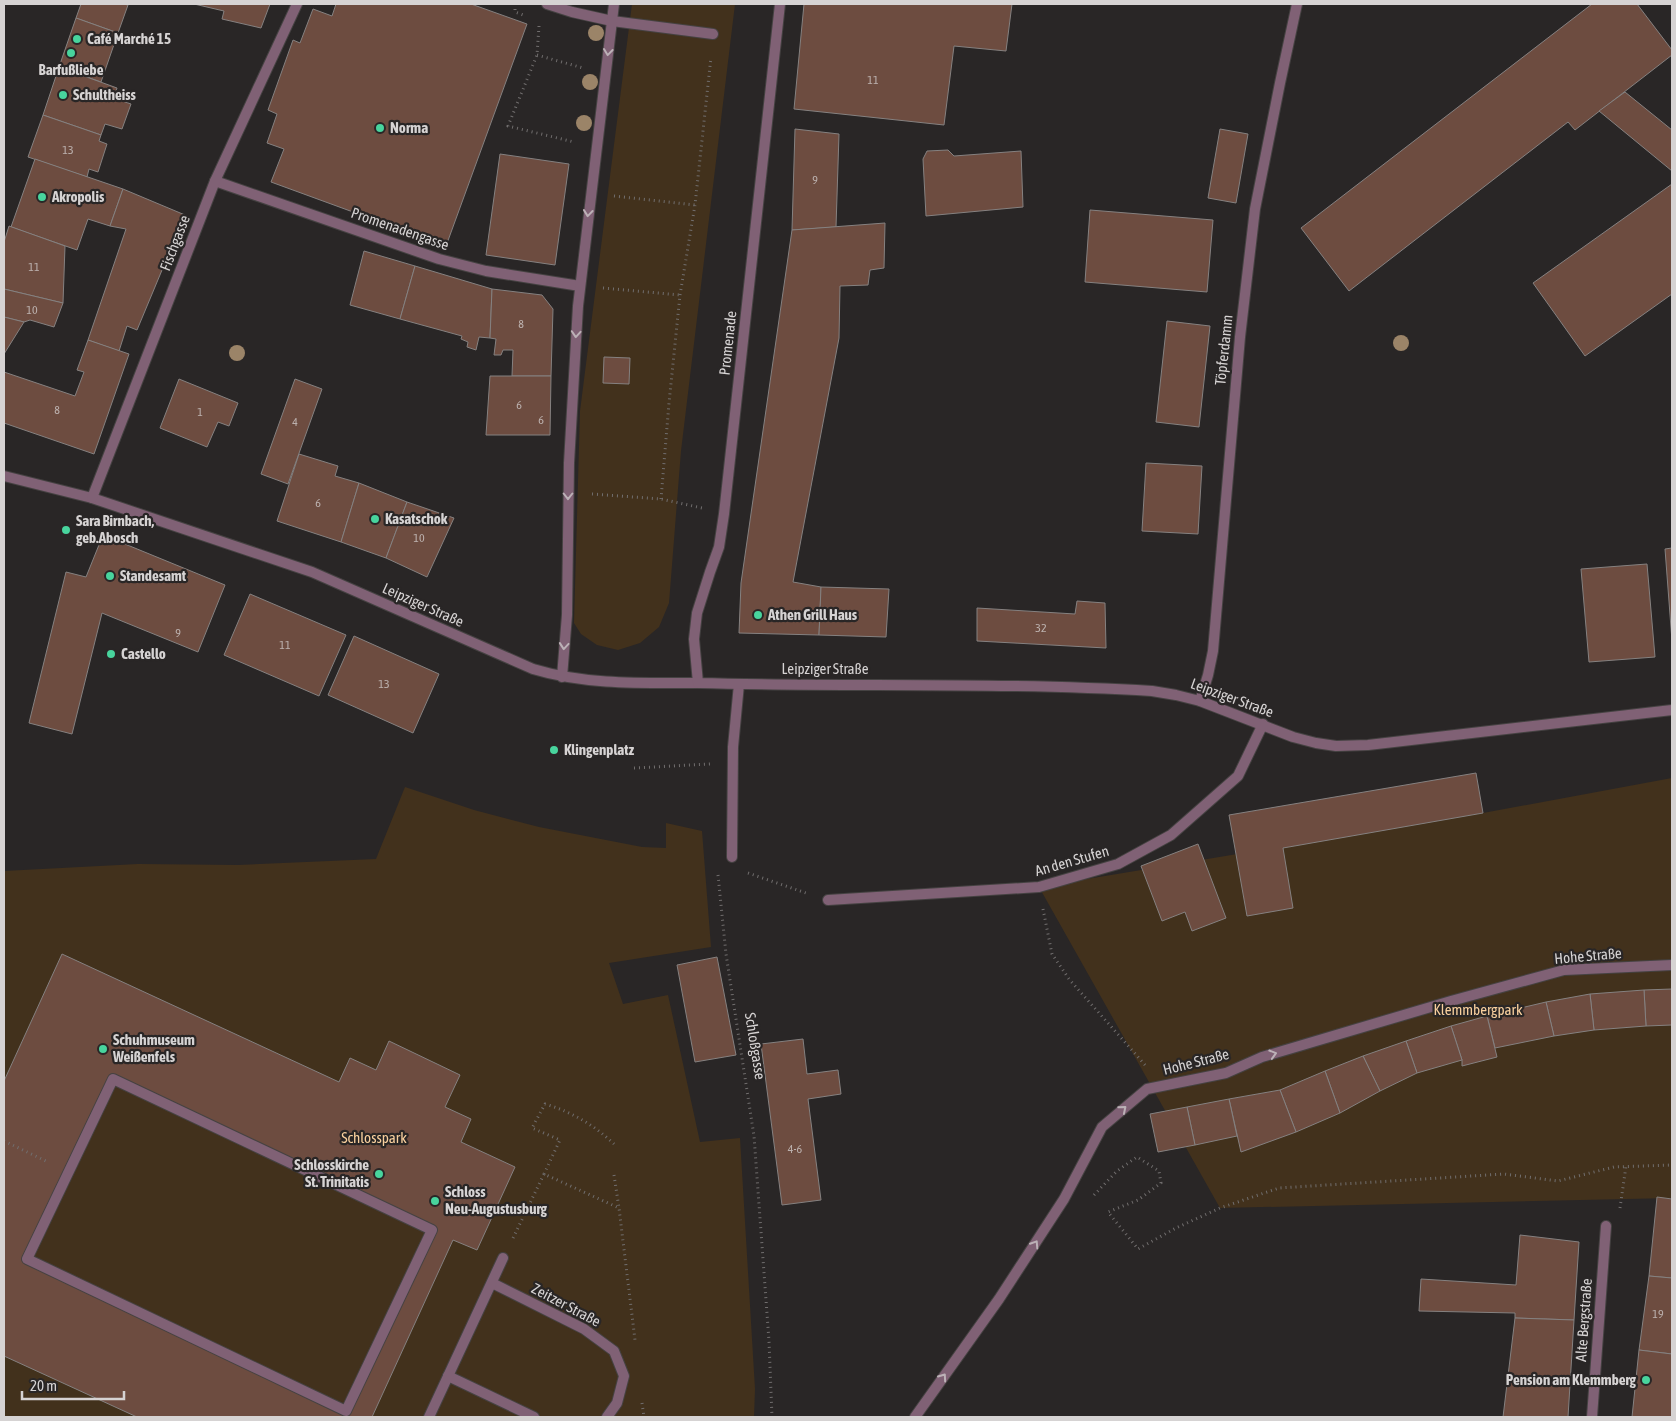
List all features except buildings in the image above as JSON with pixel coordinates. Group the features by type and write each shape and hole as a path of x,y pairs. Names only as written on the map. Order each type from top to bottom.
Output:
{"street":[{"name":"Fischgasse","path":"92,498 215,181 297,4"},
{"path":"547,4 612,21 713,34"},
{"path":"562,677 567,615 571,407 580,286 614,4"},
{"name":"Promenade","path":"698,683 694,639 697,613 719,547 724,514 780,4"},
{"name":"Töpferdamm","path":"1200,701 1212,651 1240,337 1256,209 1297,4"},
{"name":"Promenadengasse","path":"215,181 439,259 486,271 580,286"},
{"name":"Leipziger Straße","path":"4,476 92,498 312,572 491,652 533,669 562,677 629,683 840,686 931,684 1152,691 1200,701 1293,736 1316,743 1336,746 1368,745 1672,710"},
{"path":"732,856 733,762 739,684"},
{"name":"An den Stufen","path":"828,900 1039,887 1118,864 1171,835 1238,776 1262,724"},
{"name":"Hohe Straße","path":"915,1417 999,1299 1064,1199 1102,1127 1147,1089 1226,1073 1262,1057 1564,970 1672,965"},
{"path":"113,1079 432,1230 346,1411 28,1259 113,1079"},
{"name":"Alte Bergstraße","path":"1592,1417 1606,1226"},
{"path":"430,1417 503,1258"},
{"name":"Zeitzer Straße","path":"492,1283 584,1329 614,1352 624,1376 617,1403 607,1417"},
{"path":"448,1376 534,1417"}],"path":[{"path":"539,22 537,55 508,126 597,148"},
{"path":"661,499 680,295 695,204 713,34"},
{"path":"537,55 605,75"},
{"path":"590,193 695,204"},
{"path":"580,286 680,295"},
{"path":"568,492 661,499 724,514"},
{"path":"634,768 733,762"},
{"path":"732,856 750,875 828,900"},
{"name":"Schloßgasse","path":"732,856 718,874 726,954 754,1136 769,1341 772,1417"},
{"path":"1039,887 1052,954 1069,980 1146,1066"},
{"path":"503,1258 560,1140 532,1128 545,1104 565,1110 599,1129 614,1144"},
{"path":"1064,1199 1085,1203 1117,1172 1137,1157 1159,1171 1160,1183 1138,1200 1108,1212 1138,1249 1176,1228 1220,1208 1280,1188 1504,1174 1558,1181 1614,1167 1672,1165"},
{"path":"1618,1214 1626,1166"},
{"path":"544,1174 620,1208"},
{"path":"614,1175 620,1208 635,1341"},
{"path":"642,1398 644,1417"}],"green space":[{"path":"632,4 735,4 681,451 669,603 659,627 640,643 618,650 597,645 581,634 574,623 580,411"},
{"name":"Klemmbergpark","path":"1672,778 1672,1198 1220,1208 1039,887 1483,813"},
{"name":"Schlosspark","path":"405,787 474,810 539,827 642,847 666,848 666,823 702,831 711,947 609,963 623,1004 668,995 700,1142 740,1138 755,1389 754,1417 4,1417 4,871 138,864 238,865 376,859"}],"place":[{"name":"Café Marché 15","path":"77,39"},
{"name":"Barfußliebe","path":"71,53"},
{"name":"Schultheiss","path":"63,95"},
{"name":"Norma","path":"380,128"},
{"name":"Akropolis","path":"42,197"},
{"name":"Kasatschok","path":"375,519"},
{"name":"Sara Birnbach, geb.Abosch","path":"66,530"},
{"name":"Standesamt","path":"110,576"},
{"name":"Athen Grill Haus","path":"758,615"},
{"name":"Castello","path":"111,654"},
{"name":"Klingenplatz","path":"554,750"},
{"name":"Schuhmuseum Weißenfels","path":"103,1049"},
{"name":"Schlosskirche St. Trinitatis","path":"379,1174"},
{"name":"Schloss Neu-Augustusburg","path":"435,1201"},
{"name":"Pension am Klemmberg","path":"1646,1380"}]}
